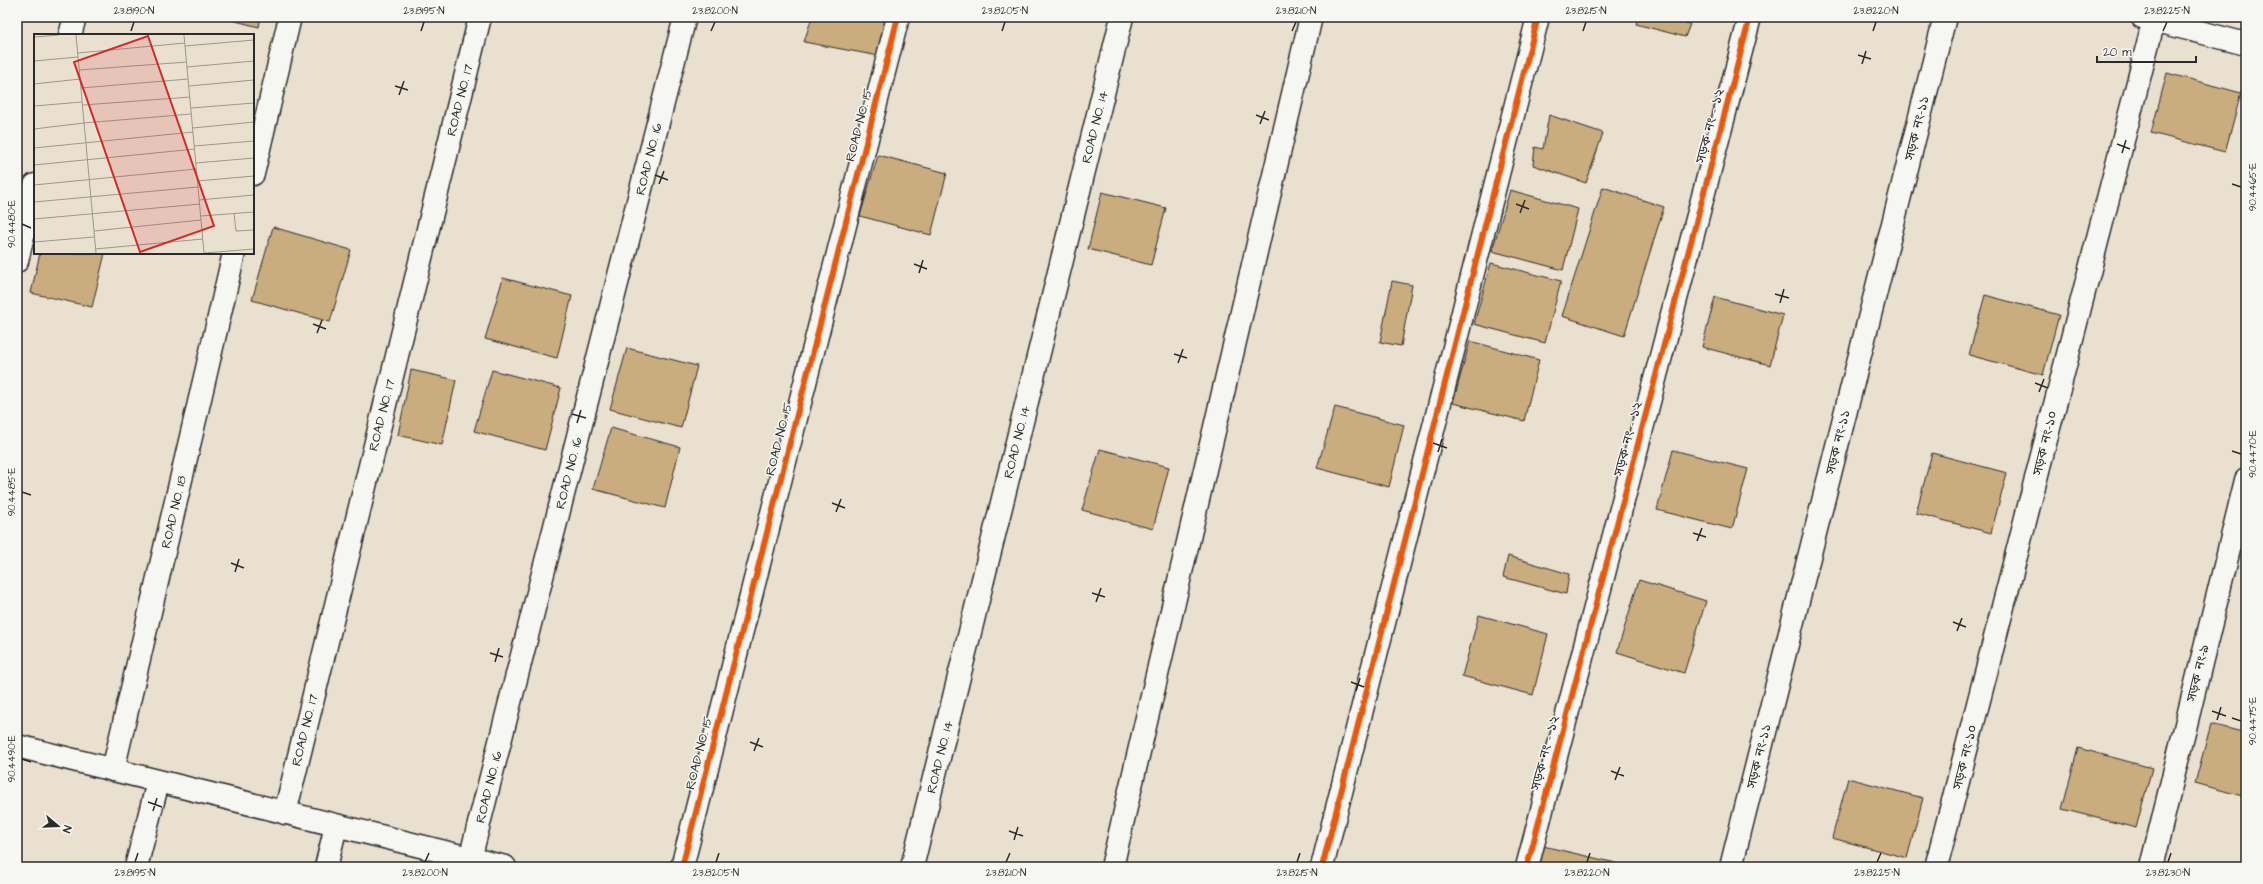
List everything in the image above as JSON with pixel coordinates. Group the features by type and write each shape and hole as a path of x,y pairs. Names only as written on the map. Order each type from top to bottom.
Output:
{"street":[{"path":"70,34 75,17"},
{"path":"254,170 290,17"},
{"name":"ROAD NO. 17","path":"285,813 480,17"},
{"name":"ROAD NO. 16","path":"470,858 685,17"},
{"name":"ROAD NO. 15","path":"682,867 898,17"},
{"name":"ROAD NO. 14","path":"912,867 1122,17"},
{"path":"1112,867 1311,17"},
{"path":"1322,867 1538,17"},
{"name":"সড়ক নং - ১২","path":"1526,867 1750,17"},
{"name":"সড়ক নং-১১","path":"1731,867 1945,17"},
{"path":"2148,18 2246,44"},
{"name":"সড়ক নং-১০","path":"1936,867 2148,18"},
{"path":"17,261 34,189"},
{"name":"ROAD NO. 18","path":"113,770 234,254"},
{"name":"সড়ক নং-৯","path":"2151,867 2246,480"},
{"path":"17,746 505,867"},
{"path":"136,867 158,782"},
{"path":"326,867 336,826"}],"building":[{"path":"220,17 261,17 259,27"},
{"path":"812,17 887,17 879,56 804,42"},
{"path":"1638,17 1665,17 1690,24 1685,37 1636,24"},
{"path":"2167,73 2241,93 2225,152 2151,133"},
{"path":"1549,115 1603,133 1586,183 1533,165 1535,147 1543,149"},
{"path":"878,155 947,173 931,235 860,216"},
{"path":"1603,187 1664,207 1624,336 1562,316"},
{"path":"1510,190 1578,209 1563,270 1492,251"},
{"path":"1102,192 1166,208 1151,265 1088,249"},
{"path":"273,227 351,250 330,322 252,300"},
{"path":"40,254 105,254 92,307 31,293"},
{"path":"1491,263 1561,281 1545,343 1474,324"},
{"path":"503,278 572,296 557,358 485,339"},
{"path":"1392,281 1412,285 1401,346 1380,342"},
{"path":"1985,295 2059,315 2043,375 1969,355"},
{"path":"1715,297 1783,315 1770,365 1702,347"},
{"path":"1470,341 1539,360 1524,421 1453,403"},
{"path":"627,348 697,366 681,428 610,409"},
{"path":"411,370 456,380 442,445 398,435"},
{"path":"492,370 561,388 545,450 474,431"},
{"path":"1335,407 1404,425 1389,487 1317,468"},
{"path":"611,428 680,447 665,508 593,489"},
{"path":"1100,449 1169,467 1153,529 1082,510"},
{"path":"1673,450 1748,469 1732,529 1657,510"},
{"path":"1932,453 2007,473 1991,533 1916,513"},
{"path":"1508,556 1569,574 1566,594 1503,577"},
{"path":"1639,580 1706,601 1684,673 1617,652"},
{"path":"1479,615 1548,634 1533,695 1462,676"},
{"path":"2211,724 2246,733 2246,797 2195,783"},
{"path":"2078,748 2152,768 2136,828 2062,809"},
{"path":"1848,778 1923,798 1907,858 1832,838"},
{"path":"1543,846 1633,867 1538,867"}],"cycle path":[{"path":"682,867 898,17"},
{"path":"1322,867 1538,17"},
{"path":"1527,867 1750,17"}]}
